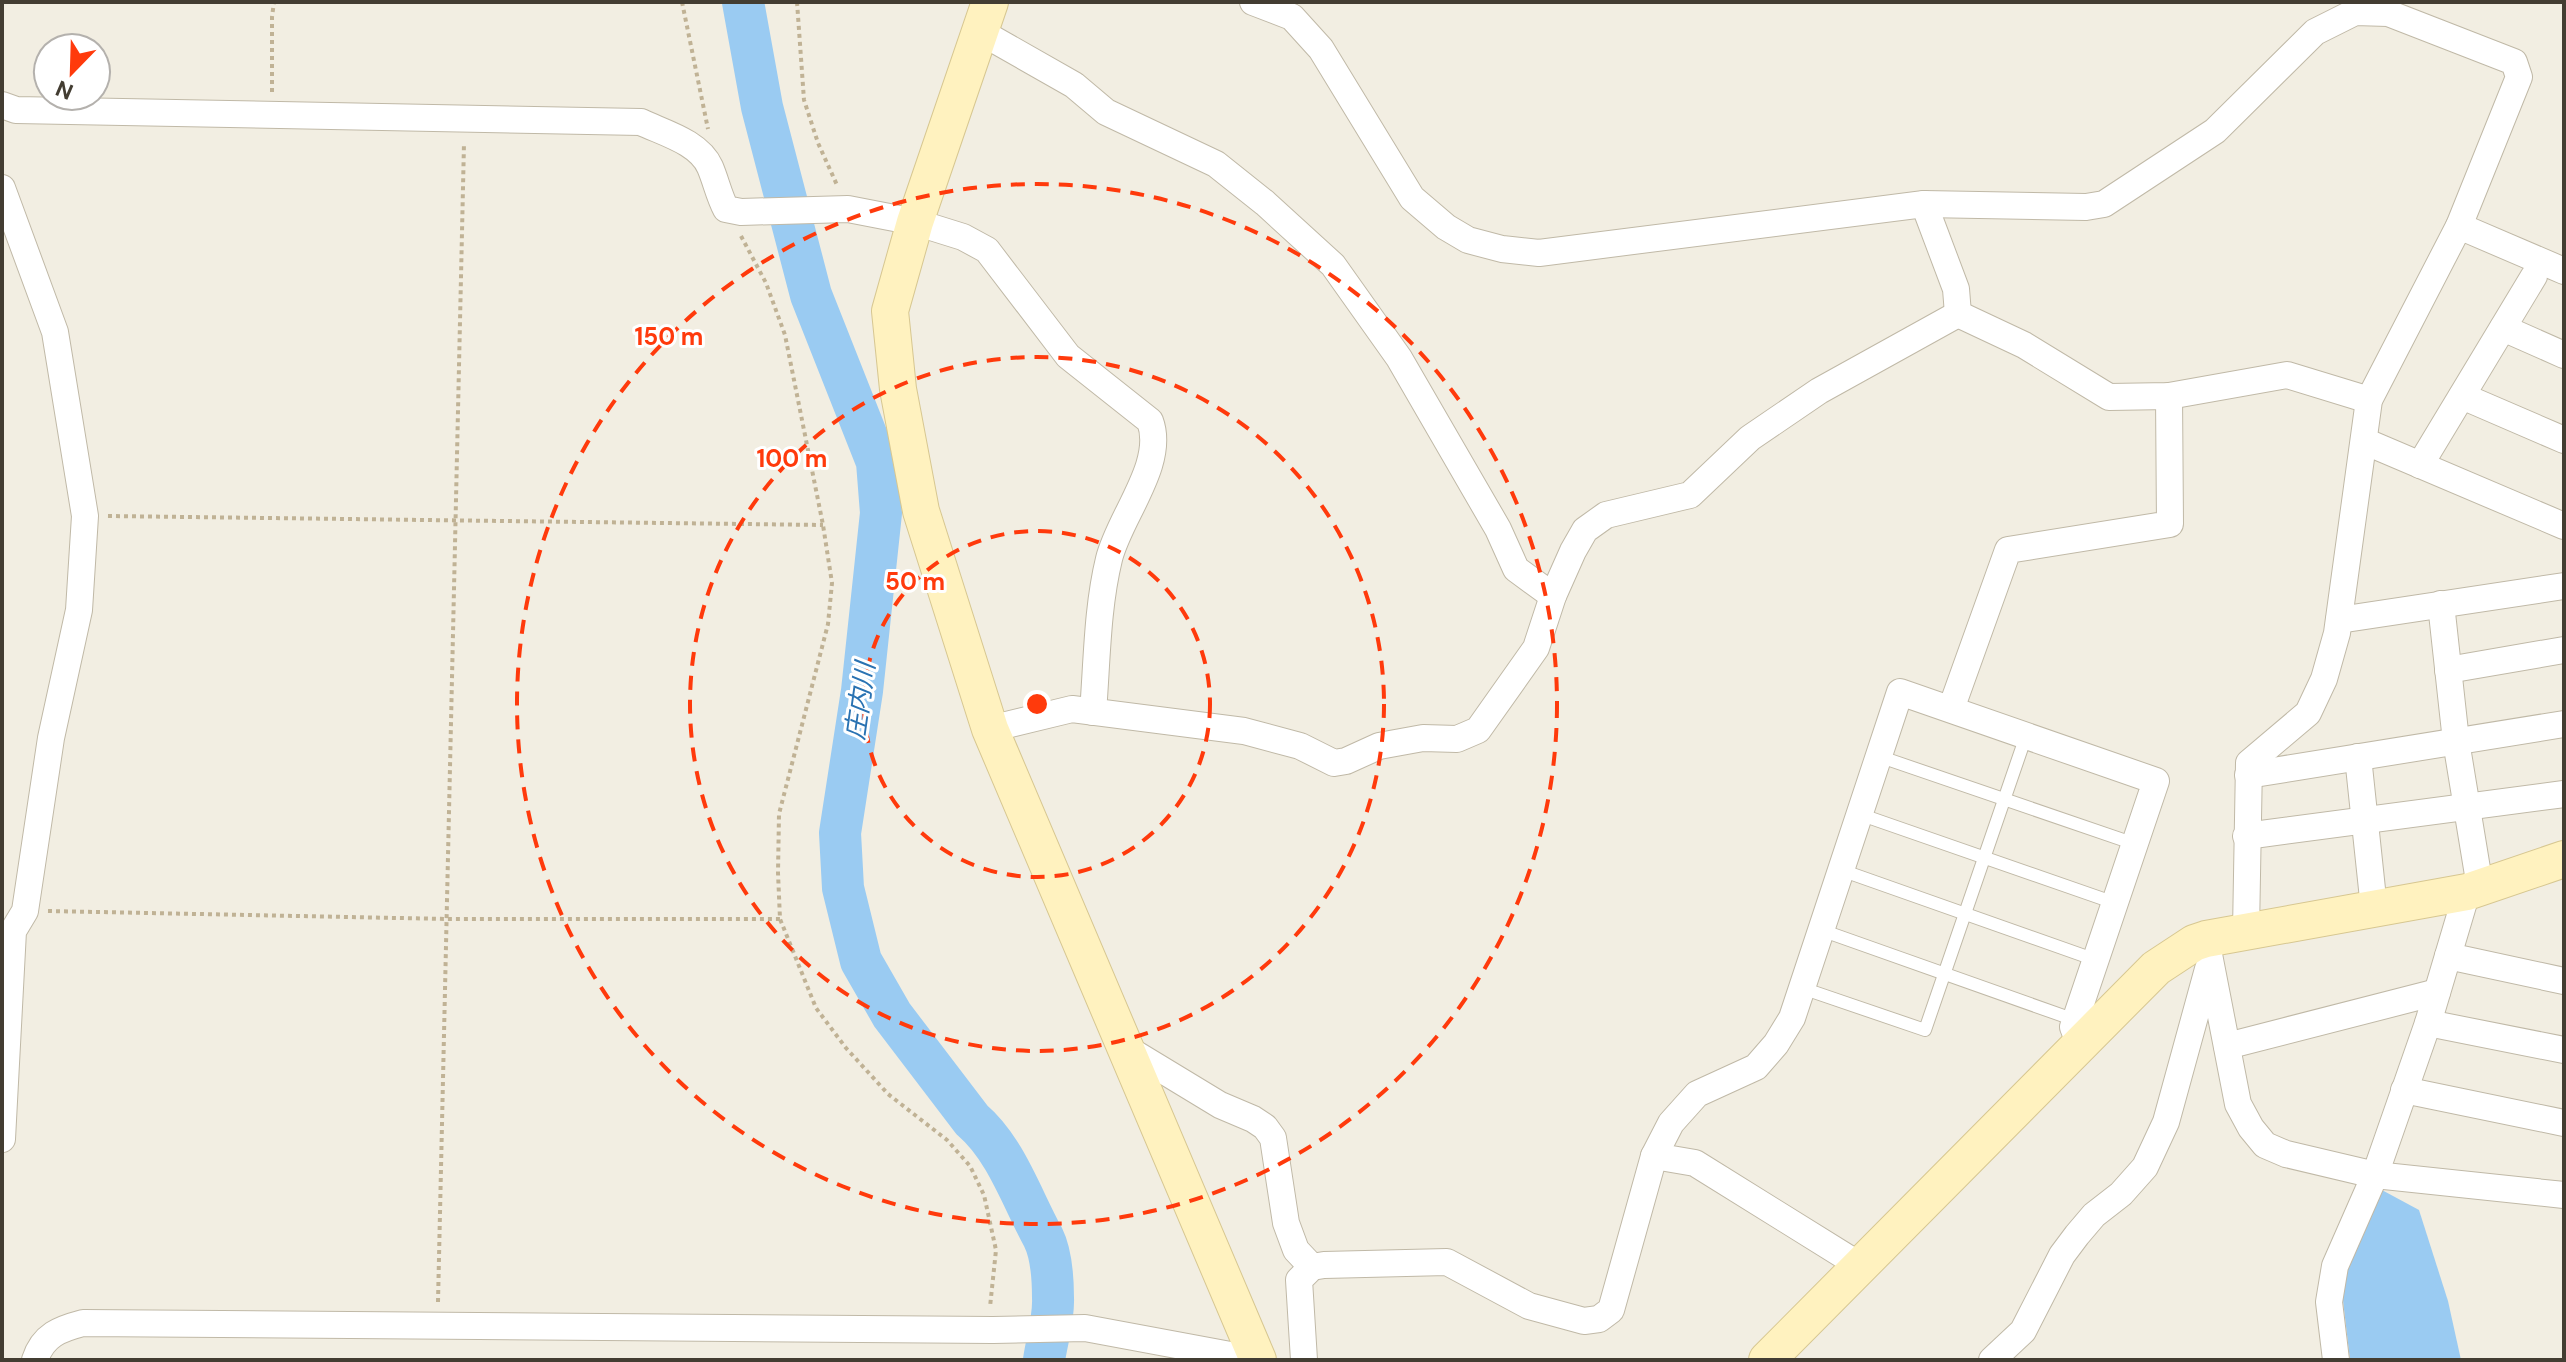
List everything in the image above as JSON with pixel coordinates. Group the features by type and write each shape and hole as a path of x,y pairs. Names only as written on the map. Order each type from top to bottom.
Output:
{"street":[{"path":"1253,2 1292,17 1321,49 1412,198 1446,227 1468,240 1502,249 1539,253 1924,204 2086,207 2104,204 2215,131 2315,32 2355,12 2388,13 2514,62 2519,77 2459,226 2369,400 2339,620 2324,679 2308,713 2249,763 2246,931"},
{"path":"1258,1360 990,729 921,511 898,389 890,311 915,222 984,17 1106,112 1216,164 1265,203 1333,265 1399,358 1498,529 1516,569 1553,596"},
{"path":"2,105 16,110 641,122 698,151 734,211 848,209 915,222 963,237 987,250 1068,356 1150,421 1155,436 1153,455 1109,558 1093,712"},
{"path":"2,188 55,332 85,516 79,610 51,738 25,911 13,931 2,1139"},
{"path":"1924,204 1956,289 1958,314"},
{"path":"2459,226 2564,271"},
{"path":"2420,465 2534,276"},
{"path":"990,729 1072,709 1244,731 1300,746 1334,763 1379,746 1423,738 1457,739 1478,730 1536,648 1553,596 1585,530 1606,515 1690,495 1750,438 1773,422 1819,391 1958,314"},
{"path":"1958,314 2024,345 2109,397 2169,396 2287,375 2369,400"},
{"path":"2503,328 2564,355"},
{"path":"1951,709 2008,550 2170,524 2169,396"},
{"path":"2462,396 2564,440"},
{"path":"2364,441 2564,526"},
{"path":"2339,620 2564,586"},
{"path":"2336,1360 2329,1302 2335,1266 2375,1175 2448,956 2474,890 2469,807 2456,741 2441,604"},
{"path":"2448,670 2564,651 2564,660"},
{"path":"1304,1360 1299,1280 1312,1267 1324,1265 1447,1262 1529,1306 1584,1321 1599,1319 1611,1310 1654,1156 1671,1123 1697,1094 1756,1067 1776,1044 1792,1018 1900,692 2156,781 2096,960 2078,1033"},
{"path":"2248,775 2564,724"},
{"path":"2358,757 2374,908"},
{"path":"2246,836 2564,794"},
{"path":"1992,1360 2023,1331 2062,1255 2077,1235 2145,1167 2166,1122 2208,950 2246,931 2474,890 2564,859"},
{"path":"1767,1360 2078,1033 2156,968 2194,943 2208,950"},
{"path":"2208,950 2238,1104 2265,1145 2286,1154 2375,1175 2564,1195"},
{"path":"2448,956 2564,981"},
{"path":"2227,1046 2437,992"},
{"path":"2428,1023 2564,1050"},
{"path":"1126,1048 1220,1105 1265,1127 1273,1138 1286,1223 1296,1250 1312,1267"},
{"path":"2404,1090 2564,1123"},
{"path":"1654,1156 1695,1163 1859,1265"},
{"path":"35,1360 47,1338 60,1329 83,1323 990,1330 1085,1328 1258,1360"}],"lane":[{"path":"1802,988 1925,1030 2026,736"},
{"path":"1878,756 2135,844"},
{"path":"1859,814 2115,903"},
{"path":"1841,870 2096,960"},
{"path":"1821,930 1944,975 2078,1033"}],"path":[{"path":"272,114 274,2"},
{"path":"682,2 707,119 709,166"},
{"path":"797,2 804,100 818,143 848,209"},
{"path":"437,1325 465,117"},
{"path":"734,211 785,335 832,583 828,624 779,814 780,919 816,1008 846,1048 888,1094 947,1140 970,1166 992,1223 996,1250 990,1330"},
{"path":"85,516 823,525"},
{"path":"25,911 448,919 780,919"}],"water":[{"path":"2380,1189 2419,1210 2448,1301 2461,1360 2350,1360 2342,1292 2345,1263"}],"waterway":[{"name":"庄内川","path":"743,2 762,107 811,295 877,462 881,513 862,691 840,833 843,888 861,961 892,1015 994,1145 1046,1243 1053,1298 1044,1360"}]}
